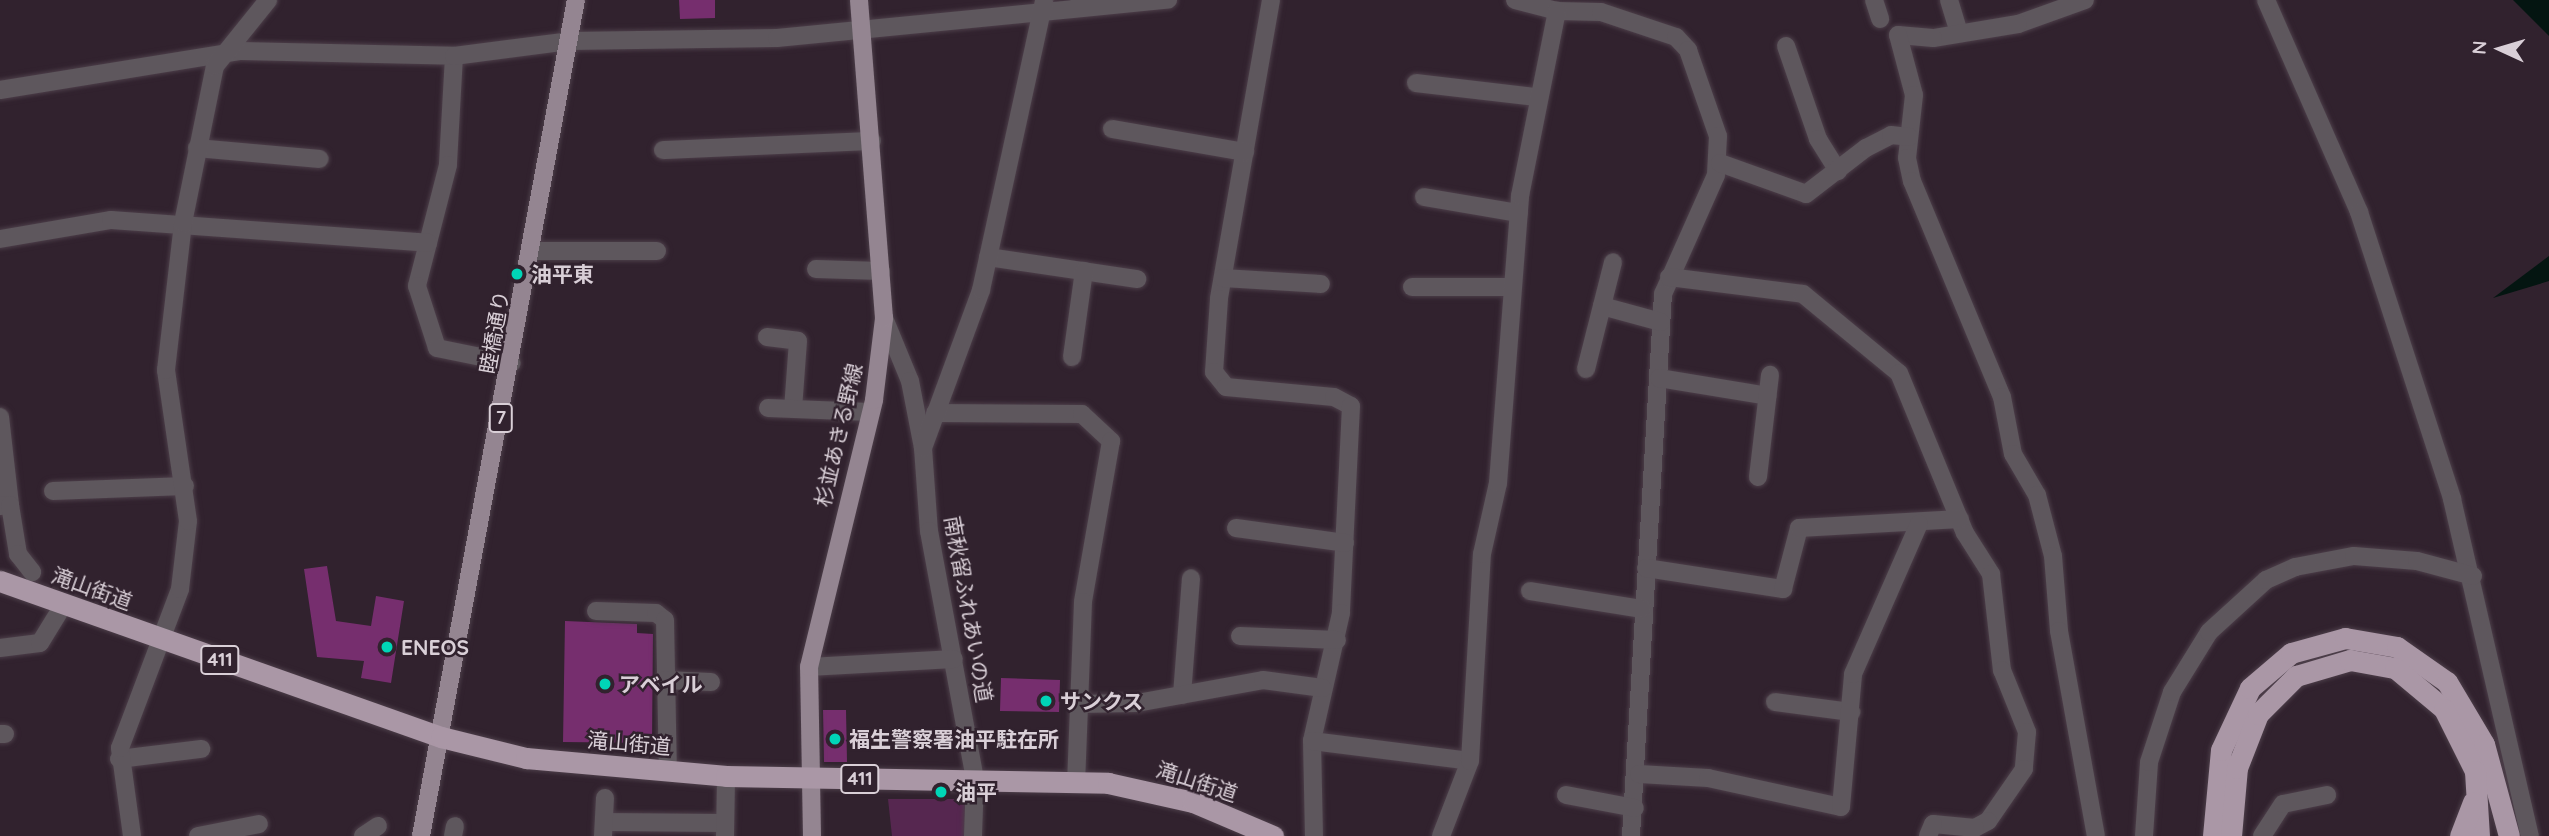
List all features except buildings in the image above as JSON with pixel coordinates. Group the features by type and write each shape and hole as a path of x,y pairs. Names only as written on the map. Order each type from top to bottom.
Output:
{"highway":[{"name":"滝山街道","path":"0,581 160,640 441,737 526,758 726,776 1076,781 1169,795 1273,836"},
{"path":"2213,836 2225,735 2250,688 2273,665 2309,645 2345,638 2378,640 2469,712 2482,786 2495,836"},
{"path":"2231,836 2247,737 2283,684 2311,667 2350,660 2385,664 2423,673"},
{"path":"2460,836 2482,786"},
{"path":"2469,836 2482,786"},
{"path":"2479,836 2482,786"},
{"path":"2482,786 2509,836"},
{"path":"2482,786 2522,836"}],"main road":[{"name":"睦橋通り","path":"421,836 532,251 576,0"},
{"name":"杉並あきる野線","path":"813,836 808,779 809,667 870,412 884,318 859,0"}],"street":[{"path":"132,836 120,760 128,719 180,589 185,486 166,370 183,223 215,66 228,54 268,0"},
{"path":"0,90 228,54 454,56 569,41 777,38 862,30 1043,5 1168,0"},
{"path":"1271,0 1223,278 1217,382 1334,397 1352,406 1337,640 1322,688 1312,741 1314,836"},
{"path":"1515,0 1601,12 1676,37 1688,50 1702,88 1720,163 1669,277 1661,322 1642,609 1639,775 1631,836"},
{"path":"1874,0 1880,19"},
{"path":"1949,0 1959,33"},
{"path":"2085,0 2018,24 1959,33 1898,35 1914,95 1909,138 1912,181 2002,397 2013,454 2037,495 2053,555 2059,631 2095,836"},
{"path":"2266,0 2359,212 2473,576 2530,836"},
{"path":"923,448 988,257 1043,5"},
{"path":"1441,836 1470,761 1482,554 1498,483 1518,213 1536,97 1568,7"},
{"path":"1786,46 1818,139 1838,171"},
{"path":"454,56 456,112 418,286 432,340 446,352 511,363"},
{"path":"1416,83 1536,97"},
{"path":"1112,129 1245,152"},
{"path":"1720,163 1806,194 1891,135 1909,138"},
{"path":"663,149 872,141"},
{"path":"197,148 320,159"},
{"path":"1424,197 1518,213"},
{"path":"0,239 111,220 183,223 428,243"},
{"path":"532,251 657,251"},
{"path":"988,257 1137,279"},
{"path":"1586,369 1613,262"},
{"path":"816,269 881,271"},
{"path":"1072,357 1084,271"},
{"path":"1669,277 1803,294 1885,358 1899,373 1960,519 1991,574 2002,670 2023,717 2027,751 2024,769 1988,821 1975,828 1933,824 1928,836"},
{"path":"1223,278 1321,284"},
{"path":"1412,286 1512,288"},
{"path":"1602,306 1661,322"},
{"name":"南秋留ふれあいの道","path":"884,318 910,381 923,448 929,531 975,778 973,836"},
{"path":"767,337 799,341 793,409"},
{"path":"1758,477 1770,375"},
{"path":"1659,378 1768,396"},
{"path":"768,408 870,412"},
{"path":"935,413 1082,414 1111,441 1083,602 1076,781"},
{"path":"0,417 5,506 18,554 32,572"},
{"path":"53,491 185,486"},
{"path":"1646,568 1783,589 1799,528 1919,524 1960,519"},
{"path":"1639,775 1708,779 1841,807 1853,674 1919,524"},
{"path":"1236,528 1345,543"},
{"path":"2144,836 2149,762 2172,692 2210,632 2266,580 2295,567 2354,556 2417,561 2473,576"},
{"path":"1181,695 1191,578"},
{"path":"1530,592 1642,609"},
{"path":"0,648 40,643 64,604"},
{"path":"596,611 656,613 665,620 668,772"},
{"path":"1240,636 1337,640"},
{"path":"809,667 954,659"},
{"path":"665,680 711,682"},
{"path":"1078,704 1181,695 1263,680 1322,688"},
{"path":"1775,702 1851,712"},
{"path":"1312,741 1470,761"},
{"path":"120,760 201,749"},
{"path":"605,798 604,829 725,830 726,776"},
{"path":"1566,795 1635,808"},
{"path":"2262,836 2283,804 2327,795"},
{"path":"198,836 259,824"}],"shaded area":[{"path":"2513,0 2549,0 2549,36"},
{"path":"2549,256 2549,281 2493,298"},
{"path":"888,799 970,799 969,836 892,836"}],"place":[{"name":"油平東","path":"517,274"},
{"name":"ENEOS","path":"387,647"},
{"name":"アベイル","path":"605,684"},
{"name":"サンクス","path":"1046,701"},
{"name":"福生警察署油平駐在所","path":"835,739"},
{"name":"油平","path":"941,792"}]}
